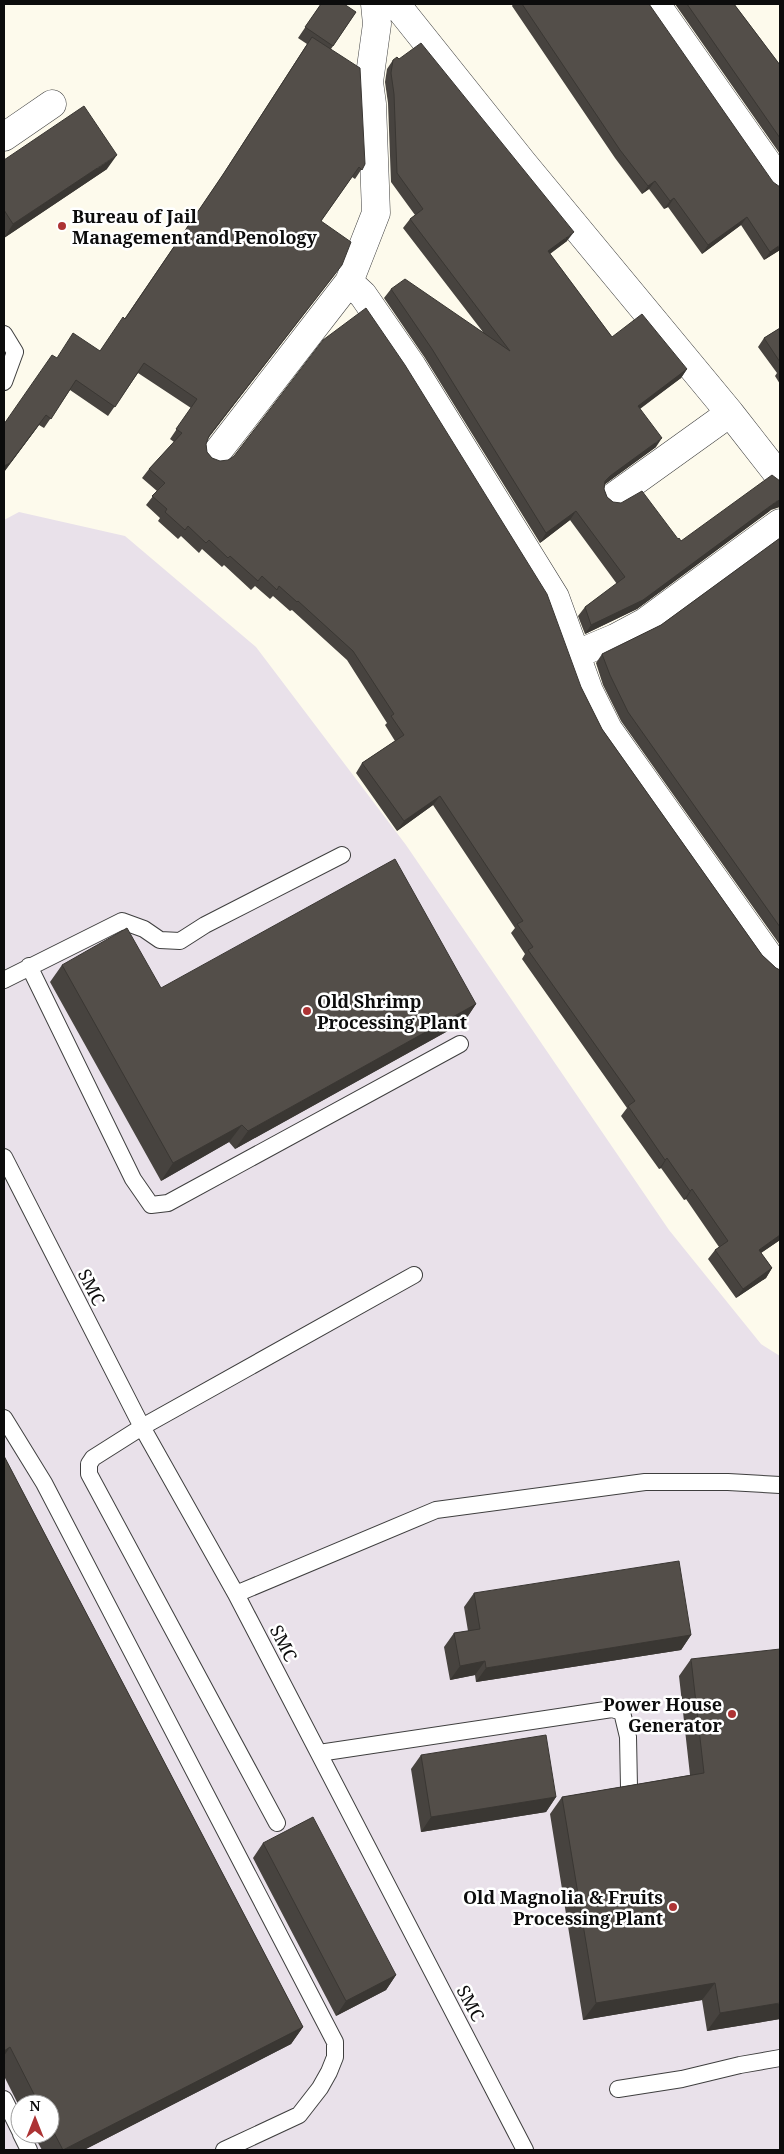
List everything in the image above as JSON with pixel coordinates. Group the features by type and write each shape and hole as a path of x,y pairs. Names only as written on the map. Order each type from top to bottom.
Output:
{"street":[{"path":"215,455 349,282 376,213 372,104 369,82 377,24 375,4"},
{"path":"396,4 523,163 730,413 780,477"},
{"path":"656,4 780,181"},
{"path":"4,137 52,104"},
{"path":"349,282 363,295 412,366 555,597 589,691 608,729 768,955 780,966"},
{"path":"613,497 730,413"},
{"path":"577,654 615,638 645,622 780,523"}],"lane":[{"path":"4,334 15,352 4,382"},
{"path":"4,980 28,966 122,921 144,929 160,940 180,941 205,925 342,855"},
{"path":"28,966 133,1179 152,1205 168,1204 460,1044"},
{"name":"SMC","path":"4,1157 142,1427 236,1594 525,2150"},
{"path":"277,1823 90,1474 90,1464 93,1458 142,1427 414,1275"},
{"path":"4,1418 44,1483 335,2042 335,2057 329,2072 320,2088 299,2115 224,2150"},
{"path":"236,1594 436,1510 645,1482 728,1482 780,1485"},
{"path":"319,1753 612,1709 622,1712 628,1737 629,1788"},
{"path":"618,2089 682,2079 740,2065 780,2058"},
{"path":"4,2099 10,2111"}],"shaded area":[{"path":"19,512 125,536 256,647 406,845 669,1230 761,1344 780,1356 780,2150 4,2150 4,520"}],"building":[{"path":"321,4 344,4 356,12 333,46 305,27"},
{"path":"522,4 649,4 773,182 780,187 780,245 770,252 747,217 708,245 674,198 670,201 655,181 648,186 620,150"},
{"path":"687,4 734,4 780,65 780,138"},
{"path":"312,37 360,68 365,164 362,170 359,167 321,221 351,242 342,265 209,436 206,444 207,452 212,458 220,461 228,460 234,456 323,340 366,308 405,365 547,594 581,687 602,729 762,955 780,970 780,1235 759,1250 772,1268 743,1289 715,1250 728,1241 692,1189 690,1191 667,1158 665,1160 628,1106 635,1101 528,950 533,947 517,924 523,921 440,796 404,821 362,763 404,735 391,716 394,714 353,651 279,586 277,590 262,576 258,581 230,556 228,558 209,540 206,543 188,526 185,530 165,512 167,509 152,496 165,483 149,469 182,433 176,429 197,399 144,363 115,407 76,380 51,419 46,415 10,463 4,466 4,424 52,355 57,358 73,333 100,351 123,317 125,319 224,173"},
{"path":"421,43 574,232 548,251 612,337 642,314 687,369 638,406 662,438 605,481 604,489 607,497 613,502 621,503 642,491 681,541 772,475 780,481 780,500 643,600 591,625 585,607 625,577 576,511 546,533 432,349 391,289 405,279 510,351 410,219 423,209 397,173 394,94 391,73 393,60 397,57 399,59"},
{"path":"84,106 117,155 13,224 4,210 4,160"},
{"path":"780,328 780,362 764,338"},
{"path":"780,538 780,927 628,712 602,654 661,625"},
{"name":"Old Shrimp Processing Plant","path":"395,859 476,1004 248,1131 242,1125 173,1163 62,965 127,928 161,988"},
{"path":"4,1456 303,2027 63,2150 60,2144 60,2094 34,2094 10,2047 4,2051"},
{"path":"679,1561 691,1635 486,1668 485,1661 460,1666 454,1633 480,1629 474,1593"},
{"name":"Old Magnolia & Fruits Processing Plant","path":"780,1649 780,2003 720,2013 715,1983 596,2003 562,1797 704,1773 691,1659"},
{"path":"546,1735 556,1797 431,1817 421,1755"},
{"path":"313,1817 396,1975 346,2001 263,1843"}],"place":[{"name":"Bureau of Jail Management and Penology","path":"62,226"},
{"name":"Old Shrimp Processing Plant","path":"307,1011"},
{"name":"Power House Generator","path":"732,1714"},
{"name":"Old Magnolia & Fruits Processing Plant","path":"673,1907"}]}
